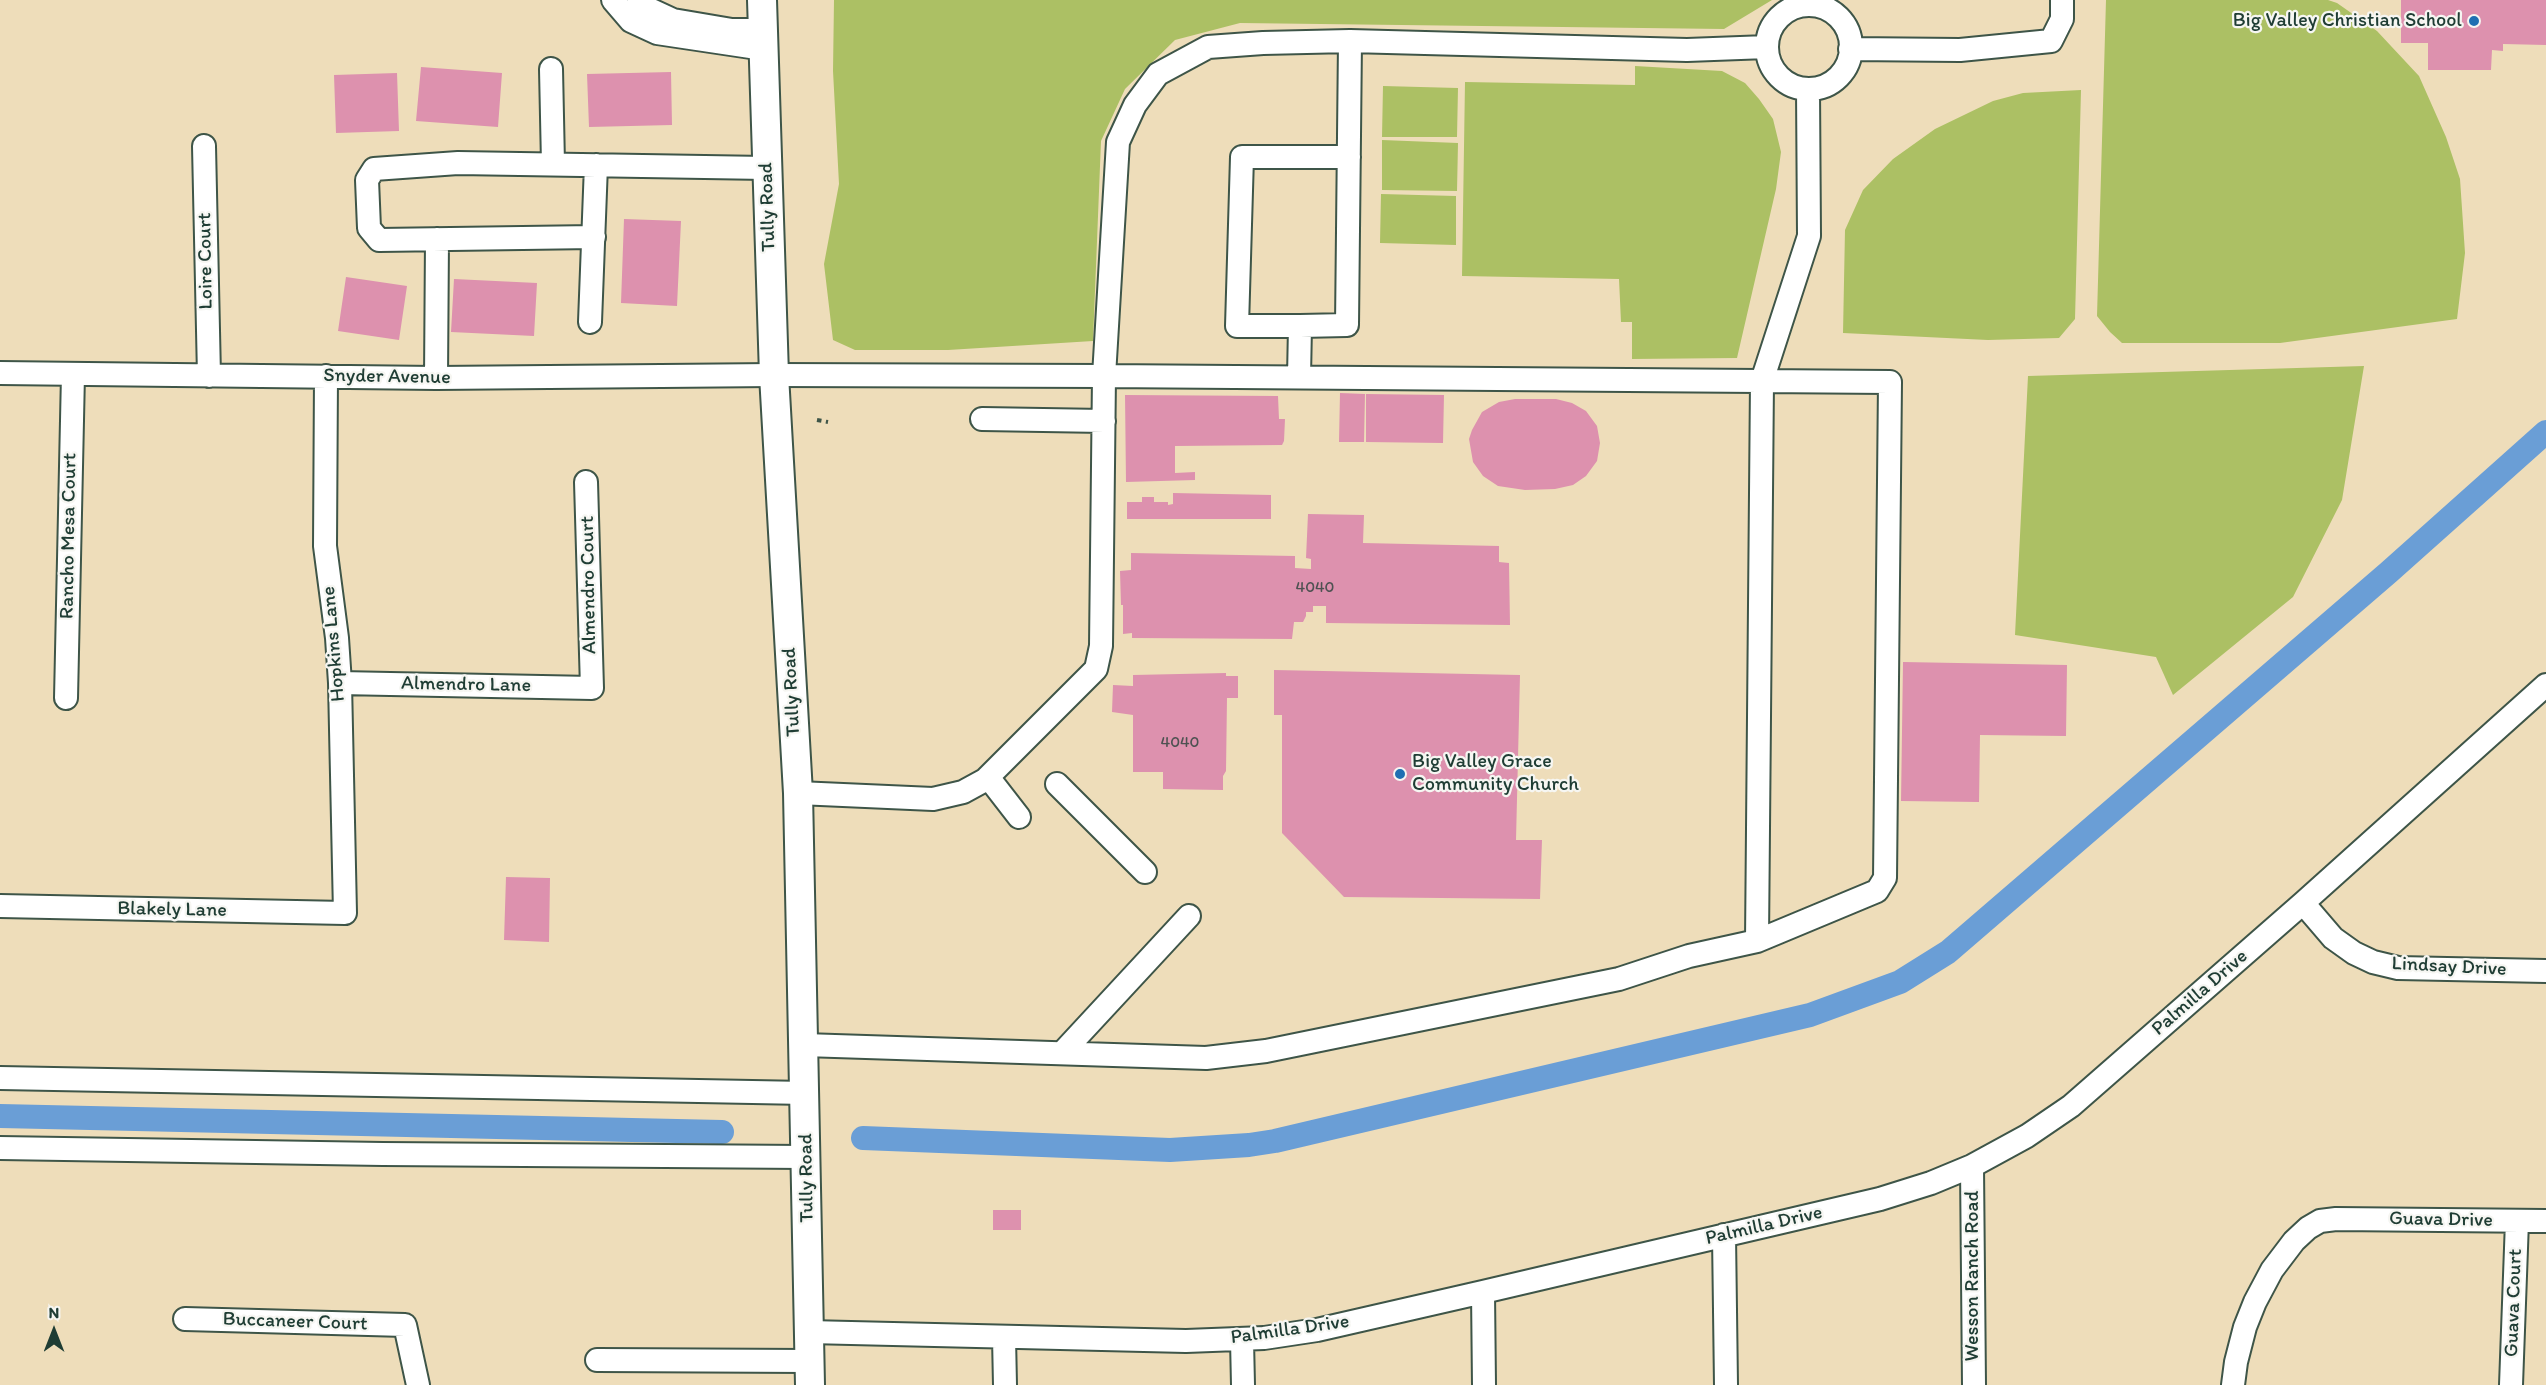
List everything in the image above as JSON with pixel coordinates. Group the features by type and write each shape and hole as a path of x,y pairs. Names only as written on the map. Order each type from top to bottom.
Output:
{"main road":[{"name":"Tully Road","path":"762,0 774,375 798,794 806,1094 809,1373"}],"street":[{"path":"613,0 631,21 657,33 764,40"},
{"path":"639,0 647,8 673,20 732,30 764,40"},
{"path":"1850,49 1960,50 2051,42 2062,19 2062,0"},
{"path":"1809,3 1841,20 1847,30 1850,49 1846,65 1840,75 1831,83 1808,89 1785,82 1776,74 1770,64 1767,47 1771,29 1777,19 1809,3"},
{"path":"798,794 933,799 963,792 988,777 1096,669 1101,646 1104,376 1118,141 1136,105 1158,74 1208,47 1263,43 1350,41 1687,50 1767,47"},
{"path":"1349,157 1242,157 1237,326 1347,325 1349,157 1350,41"},
{"path":"551,69 553,164"},
{"path":"804,1045 1206,1058 1266,1051 1619,979 1689,956 1756,940 1762,381 1809,236 1808,89"},
{"name":"Loire Court","path":"204,146 209,376"},
{"path":"594,237 379,240 369,228 367,180 374,169 459,163 766,168"},
{"path":"590,322 596,165"},
{"path":"436,378 437,239"},
{"path":"1299,377 1300,326"},
{"name":"Snyder Avenue","path":"0,373 436,378 774,375 1890,382 1885,878 1877,891 1756,940"},
{"name":"Rancho Mesa Court","path":"66,698 73,374"},
{"name":"Hopkins Lane","path":"326,376 325,546 337,638 340,683 345,913"},
{"path":"981,419 1104,421"},
{"name":"Almendro Court","path":"586,482 592,688"},
{"name":"Almendro Lane","path":"340,683 592,688"},
{"name":"Palmilla Drive","path":"809,1332 1186,1341 1242,1340 1317,1330 1880,1199 1931,1183 1972,1166 2027,1136 2071,1106 2303,903 2546,685"},
{"path":"988,777 1019,817"},
{"path":"1057,784 1145,872"},
{"name":"Lindsay Drive","path":"2303,903 2333,938 2354,953 2373,962 2398,968 2546,971"},
{"name":"Blakely Lane","path":"0,906 345,913"},
{"path":"1062,1053 1189,916"},
{"path":"0,1078 806,1094"},
{"path":"0,1148 806,1157"},
{"name":"Wesson Ranch Road","path":"1972,1166 1974,1385"},
{"name":"Guava Drive","path":"2234,1385 2236,1362 2245,1327 2272,1270 2294,1241 2320,1221 2336,1219 2546,1221"},
{"name":"Guava Court","path":"2511,1385 2517,1221"},
{"path":"1724,1235 1726,1385"},
{"path":"1483,1292 1484,1385"},
{"name":"Buccaneer Court","path":"185,1319 405,1325 418,1385"},
{"path":"1004,1337 1005,1385"},
{"path":"1242,1340 1243,1385"},
{"path":"597,1360 809,1373"}],"path":[{"path":"817,420 828,422"}],"green space":[{"path":"834,0 1772,0 1724,29 1240,23 1175,40 1125,89 1101,141 1093,341 948,350 855,350 833,340 824,264 839,184 833,71"},
{"path":"2106,0 2328,0 2337,3 2377,31 2419,76 2446,137 2460,179 2465,253 2457,319 2280,343 2122,343 2097,316"},
{"path":"1635,66 1722,71 1745,83 1773,119 1781,152 1776,189 1737,358 1632,359 1632,322 1621,322 1619,279 1462,276 1465,82 1635,85"},
{"path":"1383,86 1458,88 1457,137 1382,137"},
{"path":"2081,90 2075,319 2059,338 1988,340 1843,333 1845,230 1863,190 1893,159 1935,129 1993,101 2023,93"},
{"path":"1382,140 1458,143 1457,191 1382,190"},
{"path":"1381,194 1456,196 1456,245 1380,243"},
{"path":"2364,366 2342,500 2293,597 2173,695 2156,657 2015,635 2028,376"}],"building":[{"name":"Big Valley Christian School","path":"2401,0 2546,0 2546,45 2503,44 2503,51 2492,50 2491,70 2428,70 2428,43 2401,43"},
{"path":"421,67 502,73 498,127 416,121"},
{"path":"671,72 672,125 589,127 587,74"},
{"path":"397,73 399,131 336,133 334,75"},
{"path":"624,219 681,221 677,306 621,303"},
{"path":"346,277 407,286 399,340 338,331"},
{"path":"454,279 537,283 534,336 451,332"},
{"path":"1340,393 1365,394 1364,442 1339,442"},
{"path":"1366,394 1444,395 1443,443 1366,442"},
{"path":"1125,395 1278,396 1279,419 1285,419 1284,441 1282,445 1175,446 1175,473 1195,472 1195,480 1126,482"},
{"path":"1515,399 1556,399 1572,403 1586,411 1597,426 1600,443 1597,461 1586,476 1573,485 1555,489 1525,490 1498,486 1483,476 1473,462 1469,439 1472,430 1482,412 1499,402"},
{"path":"1173,493 1271,495 1271,519 1127,519 1127,502 1142,502 1142,497 1154,497 1154,502 1168,502 1168,505 1173,504"},
{"path":"1308,514 1364,515 1363,543 1499,546 1499,562 1509,563 1510,625 1326,623 1326,606 1313,606 1313,612 1306,612 1303,622 1294,622 1292,639 1132,638 1132,633 1123,634 1120,571 1131,570 1131,553 1295,556 1295,568 1311,569 1311,559 1306,558"},
{"path":"1903,662 2067,665 2066,736 1980,735 1979,802 1901,801"},
{"name":"Big Valley Grace Community Church","path":"1274,670 1520,675 1516,840 1542,840 1540,899 1344,897 1282,833 1282,715 1274,715"},
{"path":"1226,673 1226,676 1238,676 1238,698 1227,698 1226,771 1223,776 1223,790 1163,789 1163,772 1133,772 1133,715 1112,712 1113,685 1133,686 1133,675"},
{"path":"506,877 550,878 549,942 504,940"},
{"path":"993,1210 1021,1210 1021,1230 993,1230"}],"waterway":[{"path":"863,1138 1170,1150 1249,1145 1275,1141 1810,1015 1900,982 1948,952 2389,572 2546,432"},
{"path":"0,1116 722,1132"}],"place":[{"name":"Big Valley Christian School","path":"2474,21"},
{"name":"Big Valley Grace Community Church","path":"1400,774"}]}
